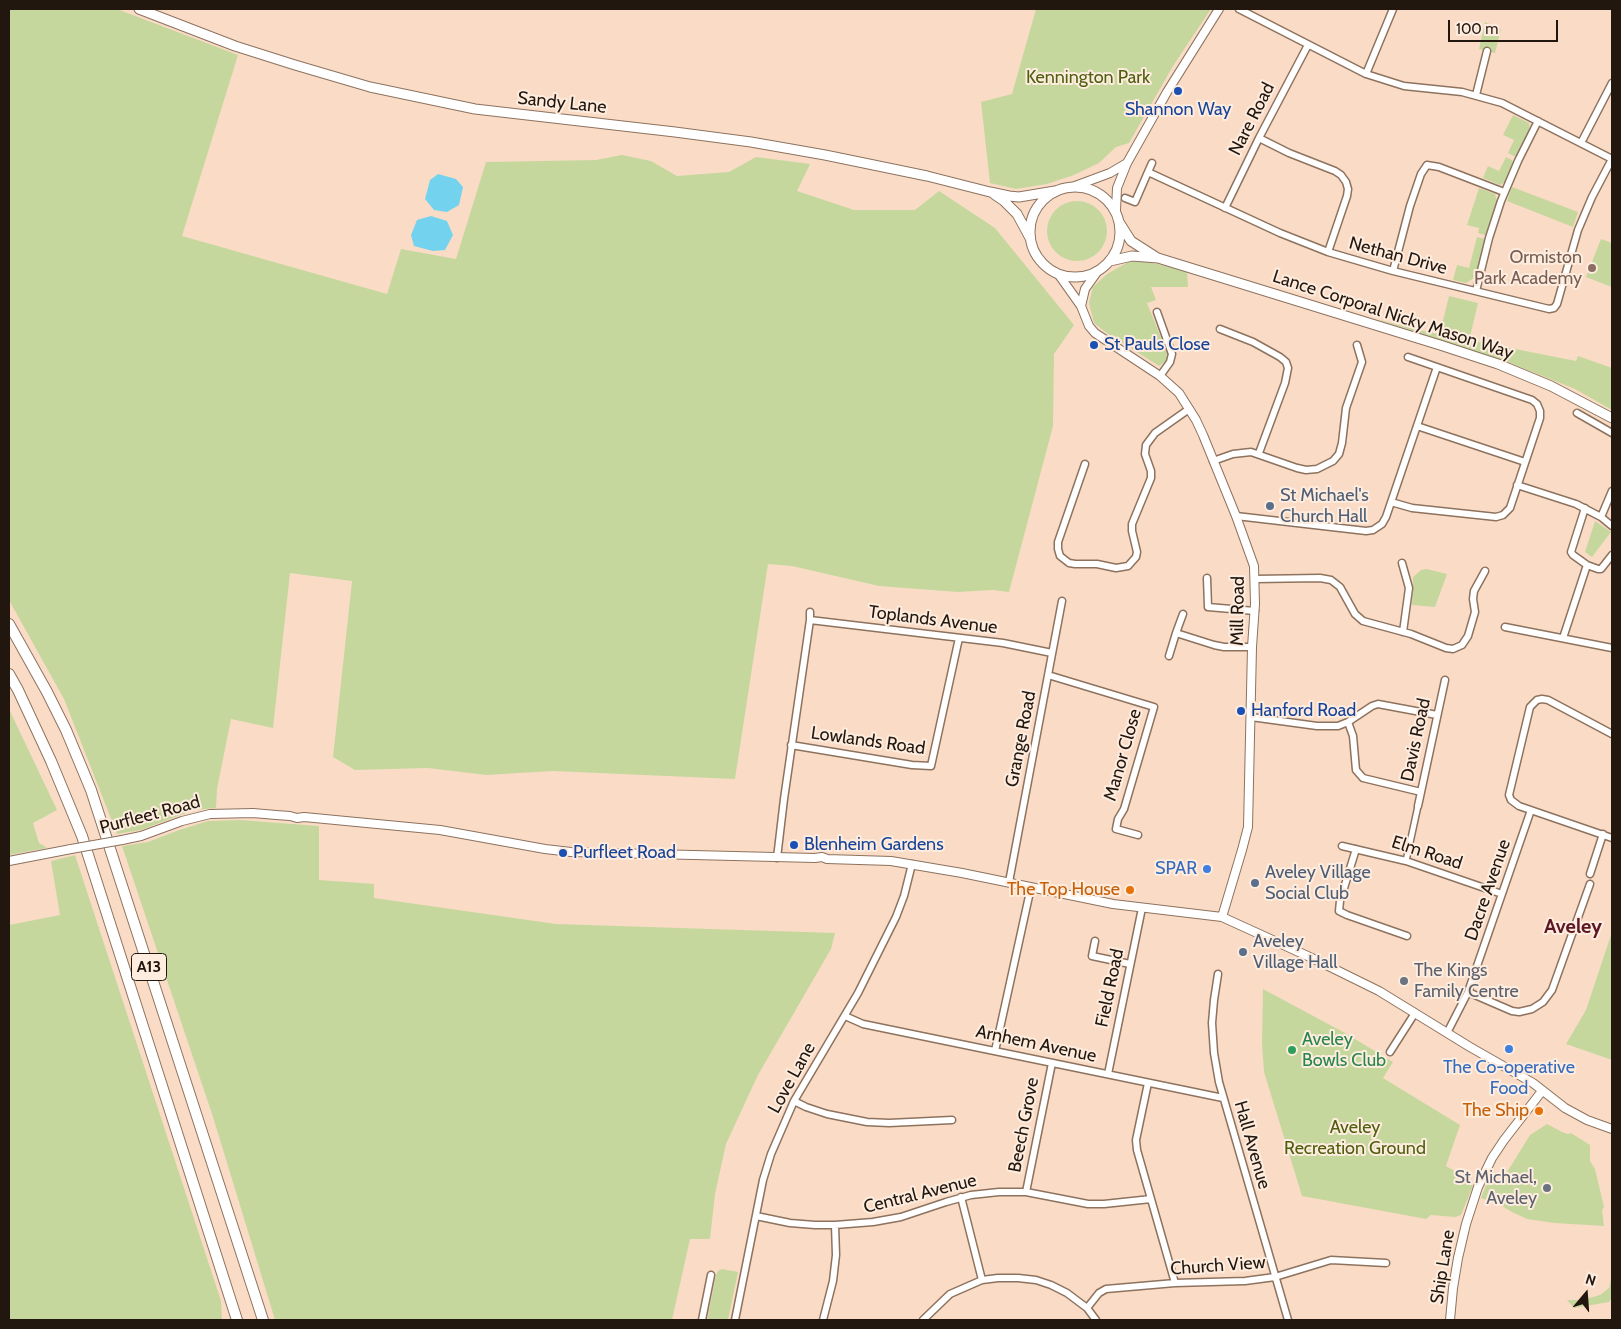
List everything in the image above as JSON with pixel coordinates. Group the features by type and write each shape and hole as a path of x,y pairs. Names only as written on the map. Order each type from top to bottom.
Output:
{"highway":[{"name":"A13","path":"9,624 66,730 91,790 263,1320"},
{"name":"A13","path":"9,674 51,762 82,836 237,1320"},
{"path":"9,682 18,690"}],"main road":[{"name":"Sandy Lane","path":"139,9 269,57 370,87 408,96 504,113 751,142 825,155 1020,197 1054,191"},
{"path":"1075,186 1094,191 1101,195 1116,210 1119,222 1119,241 1116,252 1110,261 1097,272 1082,277 1070,277 1059,274 1047,268 1032,248 1030,238 1031,222 1035,212 1047,196 1054,191 1075,186"},
{"name":"Sandy Lane","path":"990,192 1004,201 1017,214 1030,238"},
{"name":"Lance Corporal Nicky Mason Way","path":"1119,222 1131,241 1158,258"},
{"name":"Lance Corporal Nicky Mason Way","path":"1110,261 1132,256 1158,258 1498,364 1551,386 1612,418"}],"street":[{"path":"1116,210 1117,188 1126,163 1167,92 1219,9"},
{"path":"1239,9 1366,74 1404,86 1462,92 1502,103 1612,159"},
{"path":"1366,74 1393,9"},
{"name":"Nare Road","path":"1224,208 1308,45"},
{"path":"1476,96 1487,51"},
{"path":"1581,143 1612,83"},
{"path":"1476,291 1489,238 1504,192 1538,121"},
{"path":"1259,138 1335,171 1346,182 1348,189 1328,252"},
{"name":"Nethan Drive","path":"1148,172 1280,233 1328,252 1393,271 1544,308 1554,308 1559,298 1569,258 1581,222 1612,159"},
{"path":"1075,186 1110,173 1126,163"},
{"path":"1125,198 1135,202 1152,163"},
{"path":"1393,271 1410,206 1421,174 1427,165 1439,167 1504,192"},
{"path":"1080,306 1085,289 1097,272"},
{"name":"Mill Road","path":"1059,274 1080,306 1089,326 1096,333 1160,376 1179,393 1203,435 1254,566 1255,611 1252,647 1248,827 1222,917"},
{"path":"1157,312 1172,354 1170,362 1160,376"},
{"path":"1220,329 1253,342 1273,353 1286,362 1288,368 1285,383 1259,453"},
{"path":"1213,461 1242,452 1259,453 1306,470 1325,466 1339,454 1342,443 1346,408 1362,362 1357,345"},
{"path":"1391,502 1412,508 1496,517 1503,515 1510,508 1540,418 1537,404 1532,400 1408,357"},
{"path":"1236,516 1366,531 1374,530 1382,524 1386,517 1437,367"},
{"path":"1085,464 1058,542 1060,556 1069,563 1097,564 1116,568 1128,566 1136,557 1137,552 1132,524 1151,478 1151,471 1145,454 1146,444 1155,433 1189,409"},
{"path":"1577,413 1612,432"},
{"path":"1416,426 1525,462"},
{"path":"1517,485 1576,504 1601,517 1612,526"},
{"path":"1601,517 1612,491"},
{"path":"1585,508 1570,552 1594,568 1601,568 1612,555"},
{"path":"1402,562 1409,588 1403,632"},
{"path":"1563,638 1587,565"},
{"path":"1255,579 1320,578 1331,580 1340,587 1355,614 1363,621 1403,632 1446,648 1457,648 1462,645 1468,636 1475,612 1474,591 1485,571"},
{"path":"1207,578 1208,606 1255,611"},
{"name":"Grange Road","path":"1009,882 1062,601"},
{"path":"777,858 810,612"},
{"path":"1169,656 1182,614"},
{"name":"Toplands Avenue","path":"810,620 1003,643 1052,653"},
{"path":"1506,627 1612,648"},
{"path":"1176,632 1219,646 1252,647"},
{"name":"Lowlands Road","path":"791,745 912,765 931,766 959,638"},
{"name":"Manor Close","path":"1048,675 1154,707 1124,809 1118,819 1116,829 1138,834"},
{"name":"Davis Road","path":"1418,806 1445,680"},
{"path":"1612,734 1548,700 1537,700 1530,707 1509,795 1514,804 1612,838"},
{"path":"1251,716 1327,727 1338,726 1348,722 1378,704 1437,715"},
{"path":"1348,722 1353,736 1356,770 1362,778 1421,792"},
{"path":"1406,861 1418,806"},
{"name":"Dacre Avenue","path":"1448,1033 1468,992 1531,810"},
{"name":"Purfleet Road","path":"9,861 141,836 194,817 210,814 253,813 440,830 571,852 777,858 822,857 827,859 891,861 912,864"},
{"path":"1590,874 1603,834"},
{"name":"Elm Road","path":"1342,846 1406,861 1502,894"},
{"path":"1356,849 1340,901 1339,911 1347,916 1407,936"},
{"path":"912,864 1114,904 1222,917 1379,991 1533,1083 1578,1116 1612,1129"},
{"name":"Love Lane","path":"735,1320 763,1180 771,1154 794,1102 845,1016 896,917 904,896 912,864"},
{"path":"1468,992 1512,1011 1519,1012 1532,1010 1543,1002 1552,990 1590,884"},
{"path":"995,1051 1031,887"},
{"name":"Field Road","path":"1108,1074 1142,908"},
{"path":"1095,941 1092,956 1130,964"},
{"name":"Hall Avenue","path":"1218,974 1212,1023 1214,1053 1219,1082 1288,1320"},
{"path":"1390,1052 1415,1013"},
{"name":"Arnhem Avenue","path":"845,1016 863,1024 1223,1098"},
{"name":"Beech Grove","path":"1026,1192 1052,1063"},
{"path":"1148,1083 1136,1140 1175,1283"},
{"name":"Ship Lane","path":"1450,1320 1458,1258 1466,1224 1478,1187 1492,1158 1542,1091"},
{"path":"794,1102 827,1114 867,1122 889,1123 952,1120"},
{"name":"Central Avenue","path":"756,1216 790,1223 835,1226 901,1217 961,1198 991,1192 1026,1192 1088,1204 1151,1199"},
{"path":"961,1198 982,1280"},
{"path":"823,1320 834,1281 836,1255 835,1226"},
{"name":"Church View","path":"1087,1308 1099,1293 1106,1289 1175,1283 1228,1282 1275,1277 1331,1260 1386,1263"},
{"path":"702,1320 711,1275"},
{"path":"923,1320 950,1294 982,1280 998,1278 1036,1280 1051,1285 1067,1293 1087,1308 1096,1320"}],"green space":[{"path":"9,9 117,9 238,55 182,236 387,294 401,249 456,259 486,162 596,160 622,155 651,161 677,176 729,172 756,157 810,164 797,191 854,210 915,210 939,191 995,228 1074,325 1054,354 1053,426 1009,592 993,590 958,592 879,586 792,566 768,564 735,779 553,771 486,775 428,768 355,770 333,757 352,581 290,573 273,728 231,719 217,789 216,808 194,810 141,830 117,834 64,699 9,600"},
{"name":"Kennington Park","path":"1036,9 1211,9 1173,66 1129,143 1116,147 1099,163 1074,175 1047,184 1016,189 990,183 981,102 1012,94"},
{"path":"1485,22 1501,29 1495,53 1479,49"},
{"path":"1513,115 1529,123 1530,131 1516,157 1508,153 1514,140 1503,135"},
{"path":"1506,157 1512,160 1513,164 1505,182 1500,185 1483,178 1488,166 1499,171"},
{"path":"1512,187 1578,212 1573,227 1507,201"},
{"path":"1479,188 1495,194 1497,201 1488,234 1485,235 1478,233 1479,228 1467,225"},
{"path":"1071,201 1083,201 1094,206 1102,214 1107,225 1105,243 1094,256 1083,261 1071,261 1060,256 1052,248 1047,237 1047,225 1052,214 1060,206"},
{"path":"1477,237 1486,241 1477,276 1475,275 1474,278 1466,283 1453,280 1457,265 1469,268"},
{"path":"1601,239 1612,243 1612,287 1586,277"},
{"path":"1130,261 1152,263 1187,271 1188,287 1151,287 1156,300 1147,303 1168,355 1166,361 1159,366 1094,323 1089,303 1093,287 1107,274"},
{"path":"1449,296 1478,303 1470,337 1440,333"},
{"path":"1376,319 1419,330 1576,361 1578,356 1612,368 1612,410 1575,389 1510,363"},
{"path":"1595,521 1611,532 1592,557 1585,552"},
{"path":"1427,569 1447,574 1435,607 1412,605 1413,577 1421,570"},
{"path":"9,709 57,810 33,823 39,843 47,848 9,855"},
{"path":"240,820 319,826 319,880 374,884 374,898 556,924 835,933 831,949 758,1075 726,1144 715,1194 710,1239 690,1239 672,1320 275,1320 213,1117 122,846 148,842 208,821"},
{"path":"75,855 221,1301 222,1320 9,1320 9,925 60,915 51,861"},
{"path":"1612,932 1612,1060 1566,1044 1586,1010"},
{"name":"Aveley Recreation Ground","path":"1263,989 1345,1033 1393,1062 1383,1078 1460,1125 1446,1166 1468,1179 1467,1182 1473,1186 1461,1215 1455,1217 1431,1215 1426,1219 1302,1196 1264,1072 1262,1043"},
{"path":"1547,1124 1562,1132 1571,1133 1590,1145 1590,1161 1595,1169 1604,1207 1602,1210 1604,1226 1554,1223 1527,1219 1481,1198 1489,1178 1501,1182 1530,1135"},
{"path":"722,1269 738,1272 728,1320 707,1320 716,1275"},
{"path":"1612,1274 1612,1298 1609,1302 1574,1308 1567,1300 1582,1300 1600,1295 1609,1288"}],"water":[{"path":"438,174 456,179 463,187 459,205 447,212 434,210 425,199 430,180"},
{"path":"431,216 447,221 453,235 445,250 433,251 414,246 411,235 417,220"}],"place":[{"name":"Shannon Way","path":"1178,91"},
{"name":"Ormiston Park Academy","path":"1592,268"},
{"name":"St Pauls Close","path":"1094,345"},
{"name":"St Michael's Church Hall","path":"1270,506"},
{"name":"Hanford Road","path":"1241,711"},
{"name":"Blenheim Gardens","path":"794,845"},
{"name":"Purfleet Road","path":"563,853"},
{"name":"SPAR","path":"1207,869"},
{"name":"Aveley Village Social Club","path":"1255,883"},
{"name":"The Top House","path":"1130,890"},
{"name":"Aveley Village Hall","path":"1243,952"},
{"name":"The Kings Family Centre","path":"1404,981"},
{"name":"The Co-operative Food","path":"1509,1049"},
{"name":"Aveley Bowls Club","path":"1292,1050"},
{"name":"The Ship","path":"1539,1111"},
{"name":"St Michael, Aveley","path":"1547,1188"}],"district":[{"name":"Aveley","path":"1573,927"}]}
